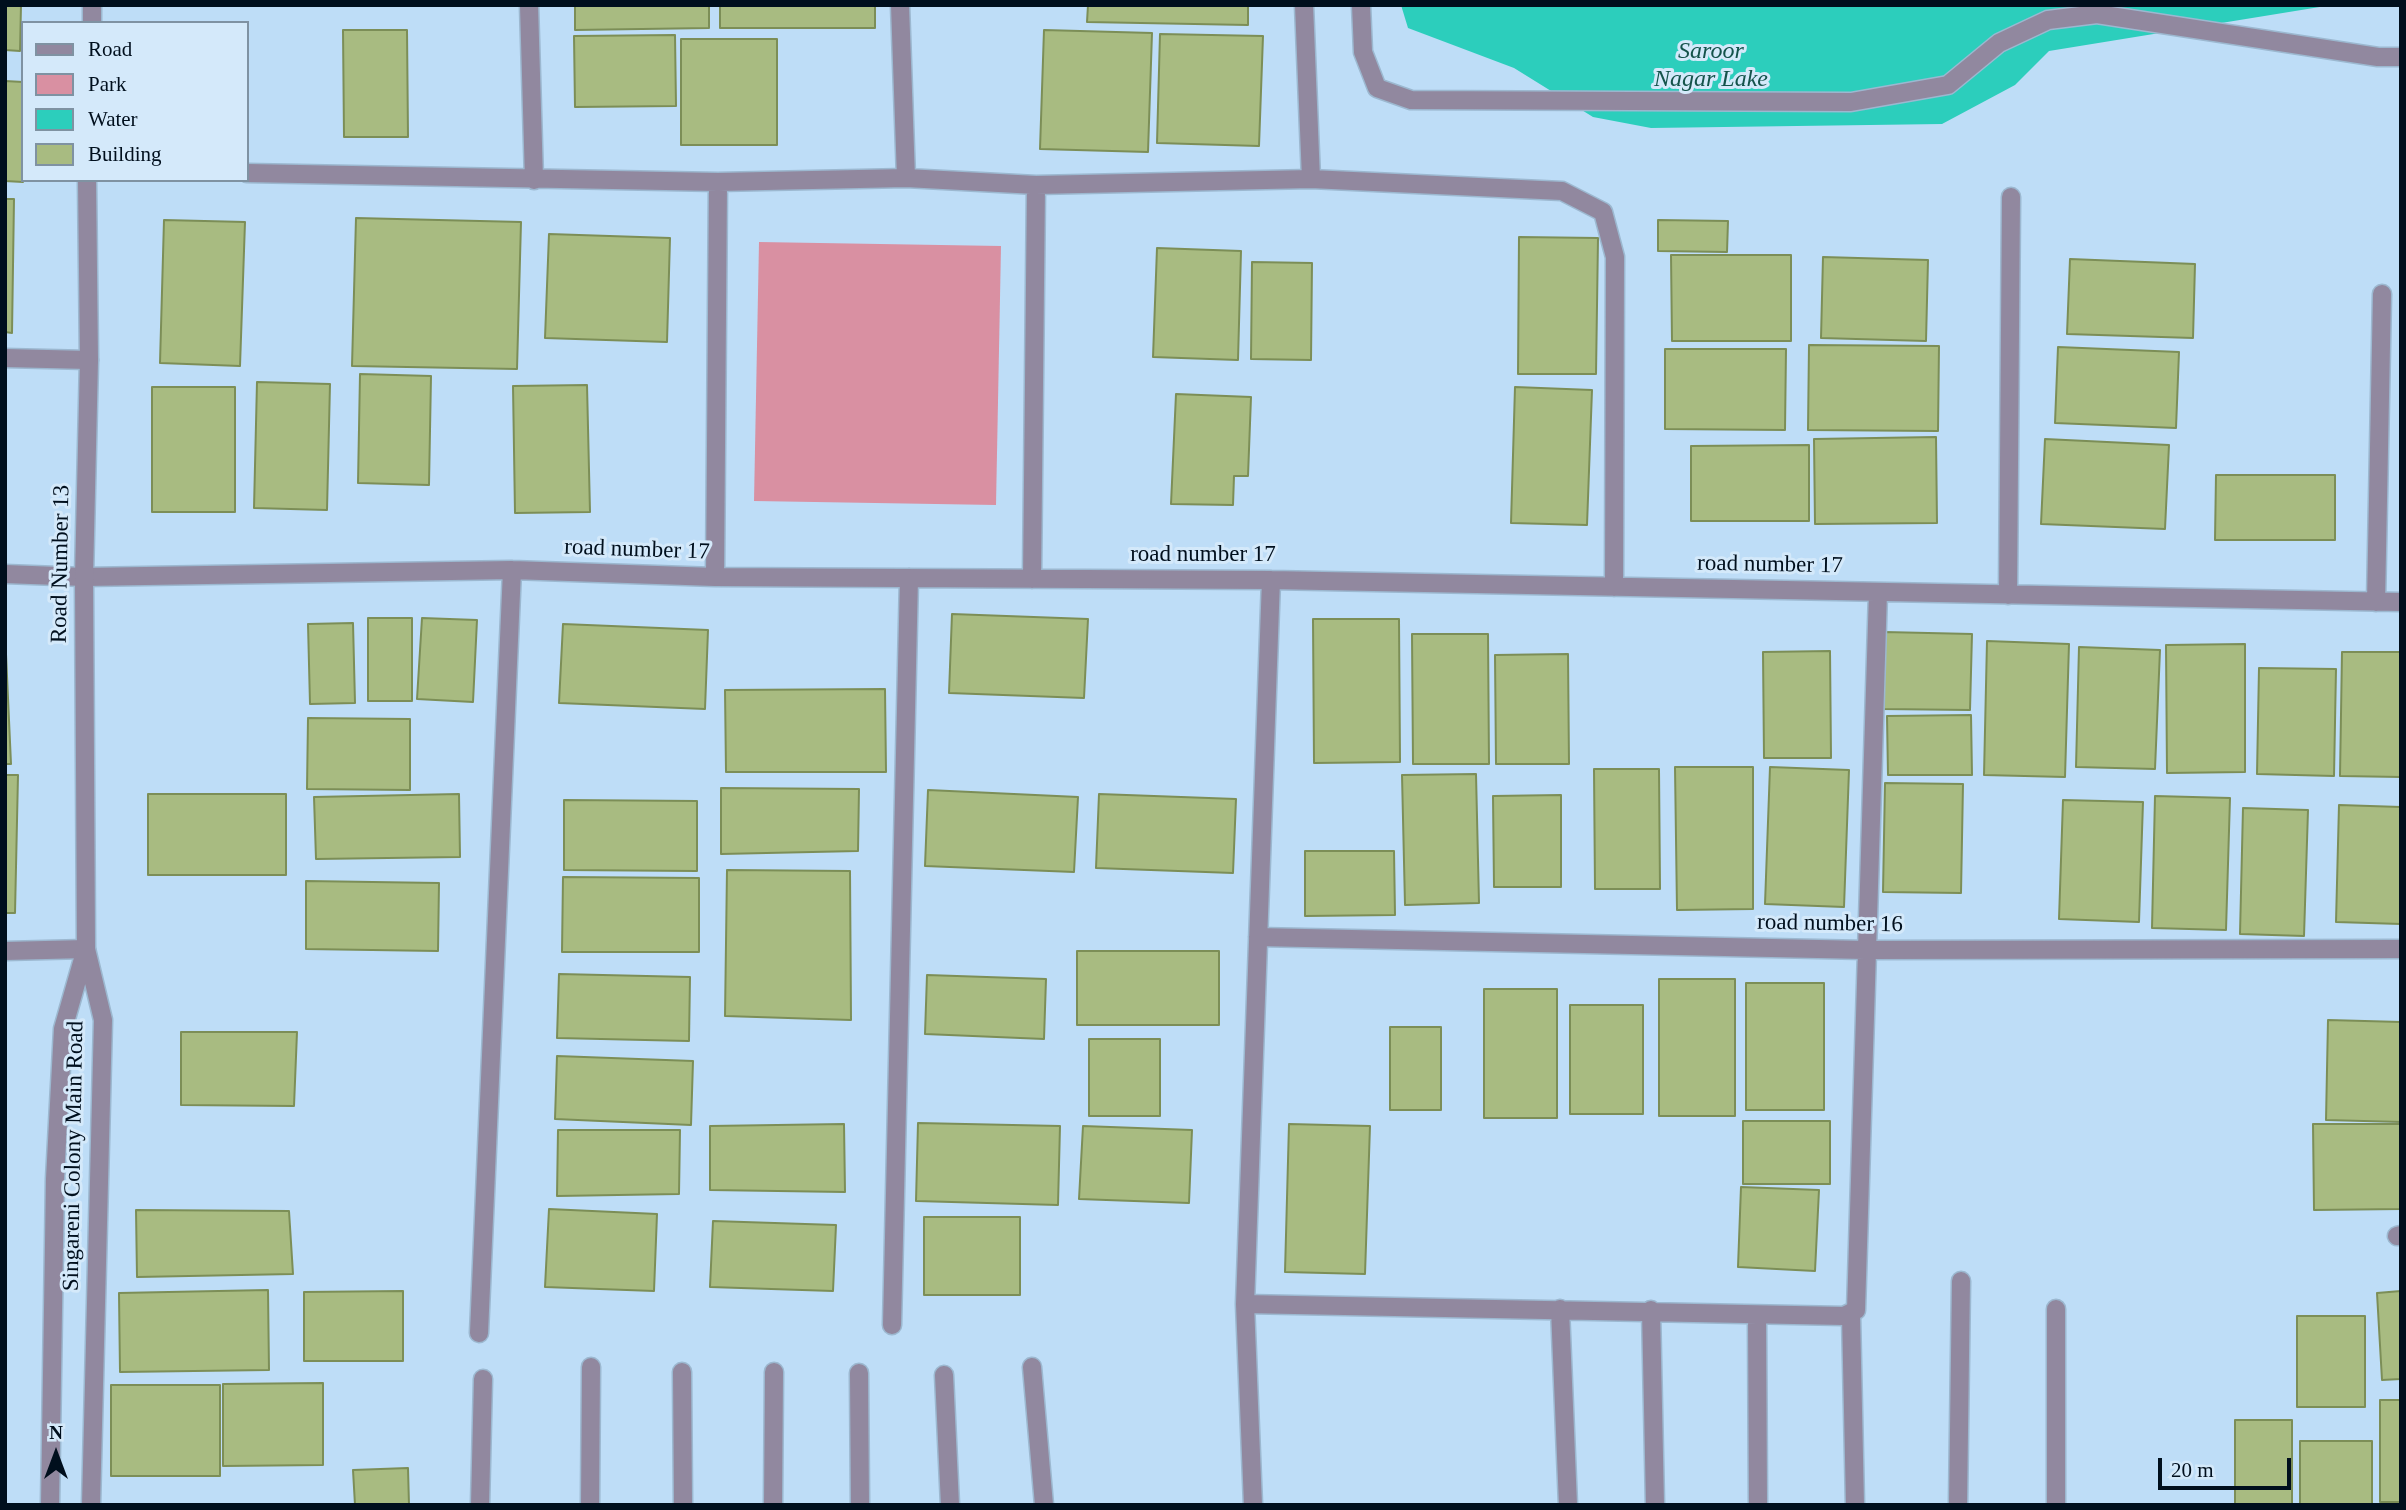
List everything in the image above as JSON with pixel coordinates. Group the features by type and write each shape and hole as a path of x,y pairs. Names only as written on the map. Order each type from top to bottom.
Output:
{"street":[{"path":"529,5 534,180"},
{"path":"900,5 906,178"},
{"path":"1304,5 1311,179"},
{"path":"1361,5 1363,52 1377,88 1411,100 1851,102 1948,85 1999,43 2011,37 2048,20 2097,14 2378,57 2401,57"},
{"path":"248,173 718,182 906,178 1036,186 1311,179 1562,191 1603,212 1615,257 1614,586"},
{"name":"Road Number 13","path":"86,949 84,577 89,360 87,182"},
{"path":"715,577 718,182"},
{"path":"1032,579 1036,186"},
{"path":"2008,594 2011,197"},
{"path":"2376,602 2382,294"},
{"path":"5,358 89,360"},
{"path":"479,1333 512,570"},
{"name":"road number 17","path":"5,574 84,577 512,570 715,577 1271,580 2401,602"},
{"path":"892,1325 909,578"},
{"path":"1253,1505 1245,1304 1271,580"},
{"path":"1245,1304 1651,1310 1757,1315 1851,1315 1856,1310 1878,592"},
{"name":"road number 16","path":"1258,937 1865,950 2401,949"},
{"path":"5,951 86,949"},
{"name":"Singareni Colony Main Road","path":"50,1505 55,1179 63,1029 86,949"},
{"name":"Singareni Colony Main Road","path":"86,949 103,1020 91,1505"},
{"path":"1958,1505 1961,1281"},
{"path":"1560,1309 1568,1505"},
{"path":"1651,1310 1656,1505"},
{"path":"2056,1310 2056,1505"},
{"path":"1757,1315 1758,1505"},
{"path":"1851,1315 1855,1505"},
{"path":"590,1505 591,1367"},
{"path":"1032,1367 1044,1505"},
{"path":"682,1372 683,1505"},
{"path":"773,1505 774,1372"},
{"path":"859,1373 860,1505"},
{"path":"944,1375 950,1505"},
{"path":"480,1505 483,1379"}],"green space":[{"path":"759,242 1001,246 996,505 754,501"}],"water":[{"name":"Saroor Nagar Lake","path":"1401,5 2332,5 2049,51 2015,85 1942,124 1651,128 1593,117 1514,68 1408,28"}],"building":[{"path":"5,5 21,5 20,51 5,50"},
{"path":"575,5 709,5 709,28 575,30"},
{"path":"720,5 875,5 875,28 720,28"},
{"path":"1088,5 1248,5 1248,25 1087,22"},
{"path":"343,30 407,30 408,137 344,137"},
{"path":"1044,30 1152,33 1148,152 1040,149"},
{"path":"1160,34 1263,36 1259,146 1157,143"},
{"path":"675,35 676,106 575,107 574,36"},
{"path":"681,39 777,39 777,145 681,145"},
{"path":"5,81 21,82 21,182 5,181"},
{"path":"5,199 14,199 12,333 5,332"},
{"path":"356,218 521,222 517,369 352,366"},
{"path":"164,220 245,222 240,366 160,363"},
{"path":"1658,220 1728,221 1727,252 1658,251"},
{"path":"549,234 670,238 667,342 545,338"},
{"path":"1519,237 1598,238 1596,374 1518,374"},
{"path":"1157,248 1241,251 1238,360 1153,357"},
{"path":"1671,255 1791,255 1791,341 1672,341"},
{"path":"1823,257 1928,260 1926,341 1821,338"},
{"path":"2070,259 2195,264 2193,338 2067,334"},
{"path":"1252,262 1312,263 1311,360 1251,359"},
{"path":"1809,345 1939,346 1938,431 1808,430"},
{"path":"2058,347 2179,352 2176,428 2055,423"},
{"path":"1665,349 1786,349 1785,430 1665,429"},
{"path":"360,374 431,376 429,485 358,483"},
{"path":"257,382 330,384 327,510 254,508"},
{"path":"587,385 590,512 515,513 513,386"},
{"path":"152,387 235,387 235,512 152,512"},
{"path":"1515,387 1592,390 1587,525 1511,523"},
{"path":"1176,394 1251,397 1248,476 1234,476 1233,505 1171,504"},
{"path":"1936,437 1937,523 1815,524 1814,439"},
{"path":"2045,439 2169,445 2165,529 2041,524"},
{"path":"1809,445 1809,521 1691,521 1691,446"},
{"path":"2216,475 2335,475 2335,540 2215,540"},
{"path":"952,614 1088,619 1084,698 949,693"},
{"path":"368,618 412,618 412,701 368,701"},
{"path":"422,618 477,620 473,702 417,699"},
{"path":"1313,619 1399,619 1400,762 1314,763"},
{"path":"353,623 355,703 310,704 308,624"},
{"path":"563,624 708,630 705,709 559,703"},
{"path":"5,632 11,764 5,764"},
{"path":"1884,632 1972,634 1970,710 1882,709"},
{"path":"1412,634 1488,634 1489,764 1413,764"},
{"path":"1987,641 2069,644 2065,777 1984,775"},
{"path":"2245,644 2245,772 2167,773 2166,645"},
{"path":"2079,647 2160,650 2155,769 2076,767"},
{"path":"1830,651 1831,758 1764,758 1763,652"},
{"path":"2342,652 2401,652 2401,777 2340,776"},
{"path":"1568,654 1569,764 1496,764 1495,655"},
{"path":"2259,668 2336,669 2334,776 2257,774"},
{"path":"885,689 886,772 726,772 725,690"},
{"path":"1971,715 1972,775 1888,775 1887,716"},
{"path":"308,718 410,719 410,790 307,789"},
{"path":"1675,767 1753,767 1753,909 1677,910"},
{"path":"1770,767 1849,770 1844,907 1765,904"},
{"path":"1594,769 1659,769 1660,889 1595,889"},
{"path":"1476,774 1479,903 1405,905 1402,775"},
{"path":"5,775 18,775 15,913 5,913"},
{"path":"1885,783 1963,784 1961,893 1883,892"},
{"path":"721,788 859,789 858,851 721,854"},
{"path":"928,790 1078,797 1074,872 925,866"},
{"path":"148,794 286,794 286,875 148,875"},
{"path":"459,794 460,857 316,859 314,797"},
{"path":"1099,794 1236,799 1233,873 1096,868"},
{"path":"1561,795 1561,887 1494,887 1493,796"},
{"path":"2155,796 2230,798 2226,930 2152,928"},
{"path":"564,800 697,801 697,871 564,870"},
{"path":"2063,800 2143,802 2139,922 2059,919"},
{"path":"2339,805 2401,807 2401,924 2336,922"},
{"path":"2243,808 2308,810 2304,936 2240,934"},
{"path":"1305,851 1394,851 1395,915 1305,916"},
{"path":"727,870 850,871 851,1020 725,1016"},
{"path":"563,877 699,878 699,952 562,952"},
{"path":"306,881 439,883 438,951 306,949"},
{"path":"1077,951 1219,951 1219,1025 1077,1025"},
{"path":"559,974 690,977 689,1041 557,1038"},
{"path":"927,975 1046,979 1044,1039 925,1034"},
{"path":"1659,979 1735,979 1735,1116 1659,1116"},
{"path":"1746,983 1824,983 1824,1110 1746,1110"},
{"path":"1484,989 1557,989 1557,1118 1484,1118"},
{"path":"1570,1005 1643,1005 1643,1114 1570,1114"},
{"path":"2328,1020 2401,1022 2401,1122 2326,1120"},
{"path":"1390,1027 1441,1027 1441,1110 1390,1110"},
{"path":"181,1032 297,1032 294,1106 181,1105"},
{"path":"1089,1039 1160,1039 1160,1116 1089,1116"},
{"path":"557,1056 693,1061 691,1125 555,1119"},
{"path":"1743,1121 1830,1121 1830,1184 1743,1184"},
{"path":"918,1123 1060,1126 1058,1205 916,1201"},
{"path":"844,1124 845,1192 710,1190 710,1126"},
{"path":"1289,1124 1370,1126 1365,1274 1285,1272"},
{"path":"2313,1124 2401,1124 2401,1209 2314,1210"},
{"path":"1083,1126 1192,1130 1189,1203 1079,1199"},
{"path":"558,1130 680,1130 679,1194 557,1196"},
{"path":"1741,1187 1819,1190 1815,1271 1738,1267"},
{"path":"549,1209 657,1214 654,1291 545,1287"},
{"path":"136,1210 289,1211 293,1274 137,1277"},
{"path":"924,1217 1020,1217 1020,1295 924,1295"},
{"path":"713,1221 836,1225 833,1291 710,1287"},
{"path":"268,1290 269,1370 120,1372 119,1293"},
{"path":"403,1291 403,1361 304,1361 304,1292"},
{"path":"2401,1291 2401,1379 2382,1380 2377,1293"},
{"path":"2297,1316 2365,1316 2365,1407 2297,1407"},
{"path":"323,1383 323,1465 223,1466 223,1384"},
{"path":"111,1385 220,1385 220,1476 111,1476"},
{"path":"2380,1400 2401,1400 2401,1502 2380,1502"},
{"path":"2235,1420 2292,1420 2292,1505 2235,1505"},
{"path":"2300,1441 2372,1441 2372,1505 2300,1505"},
{"path":"408,1468 409,1505 355,1505 353,1470"}]}
